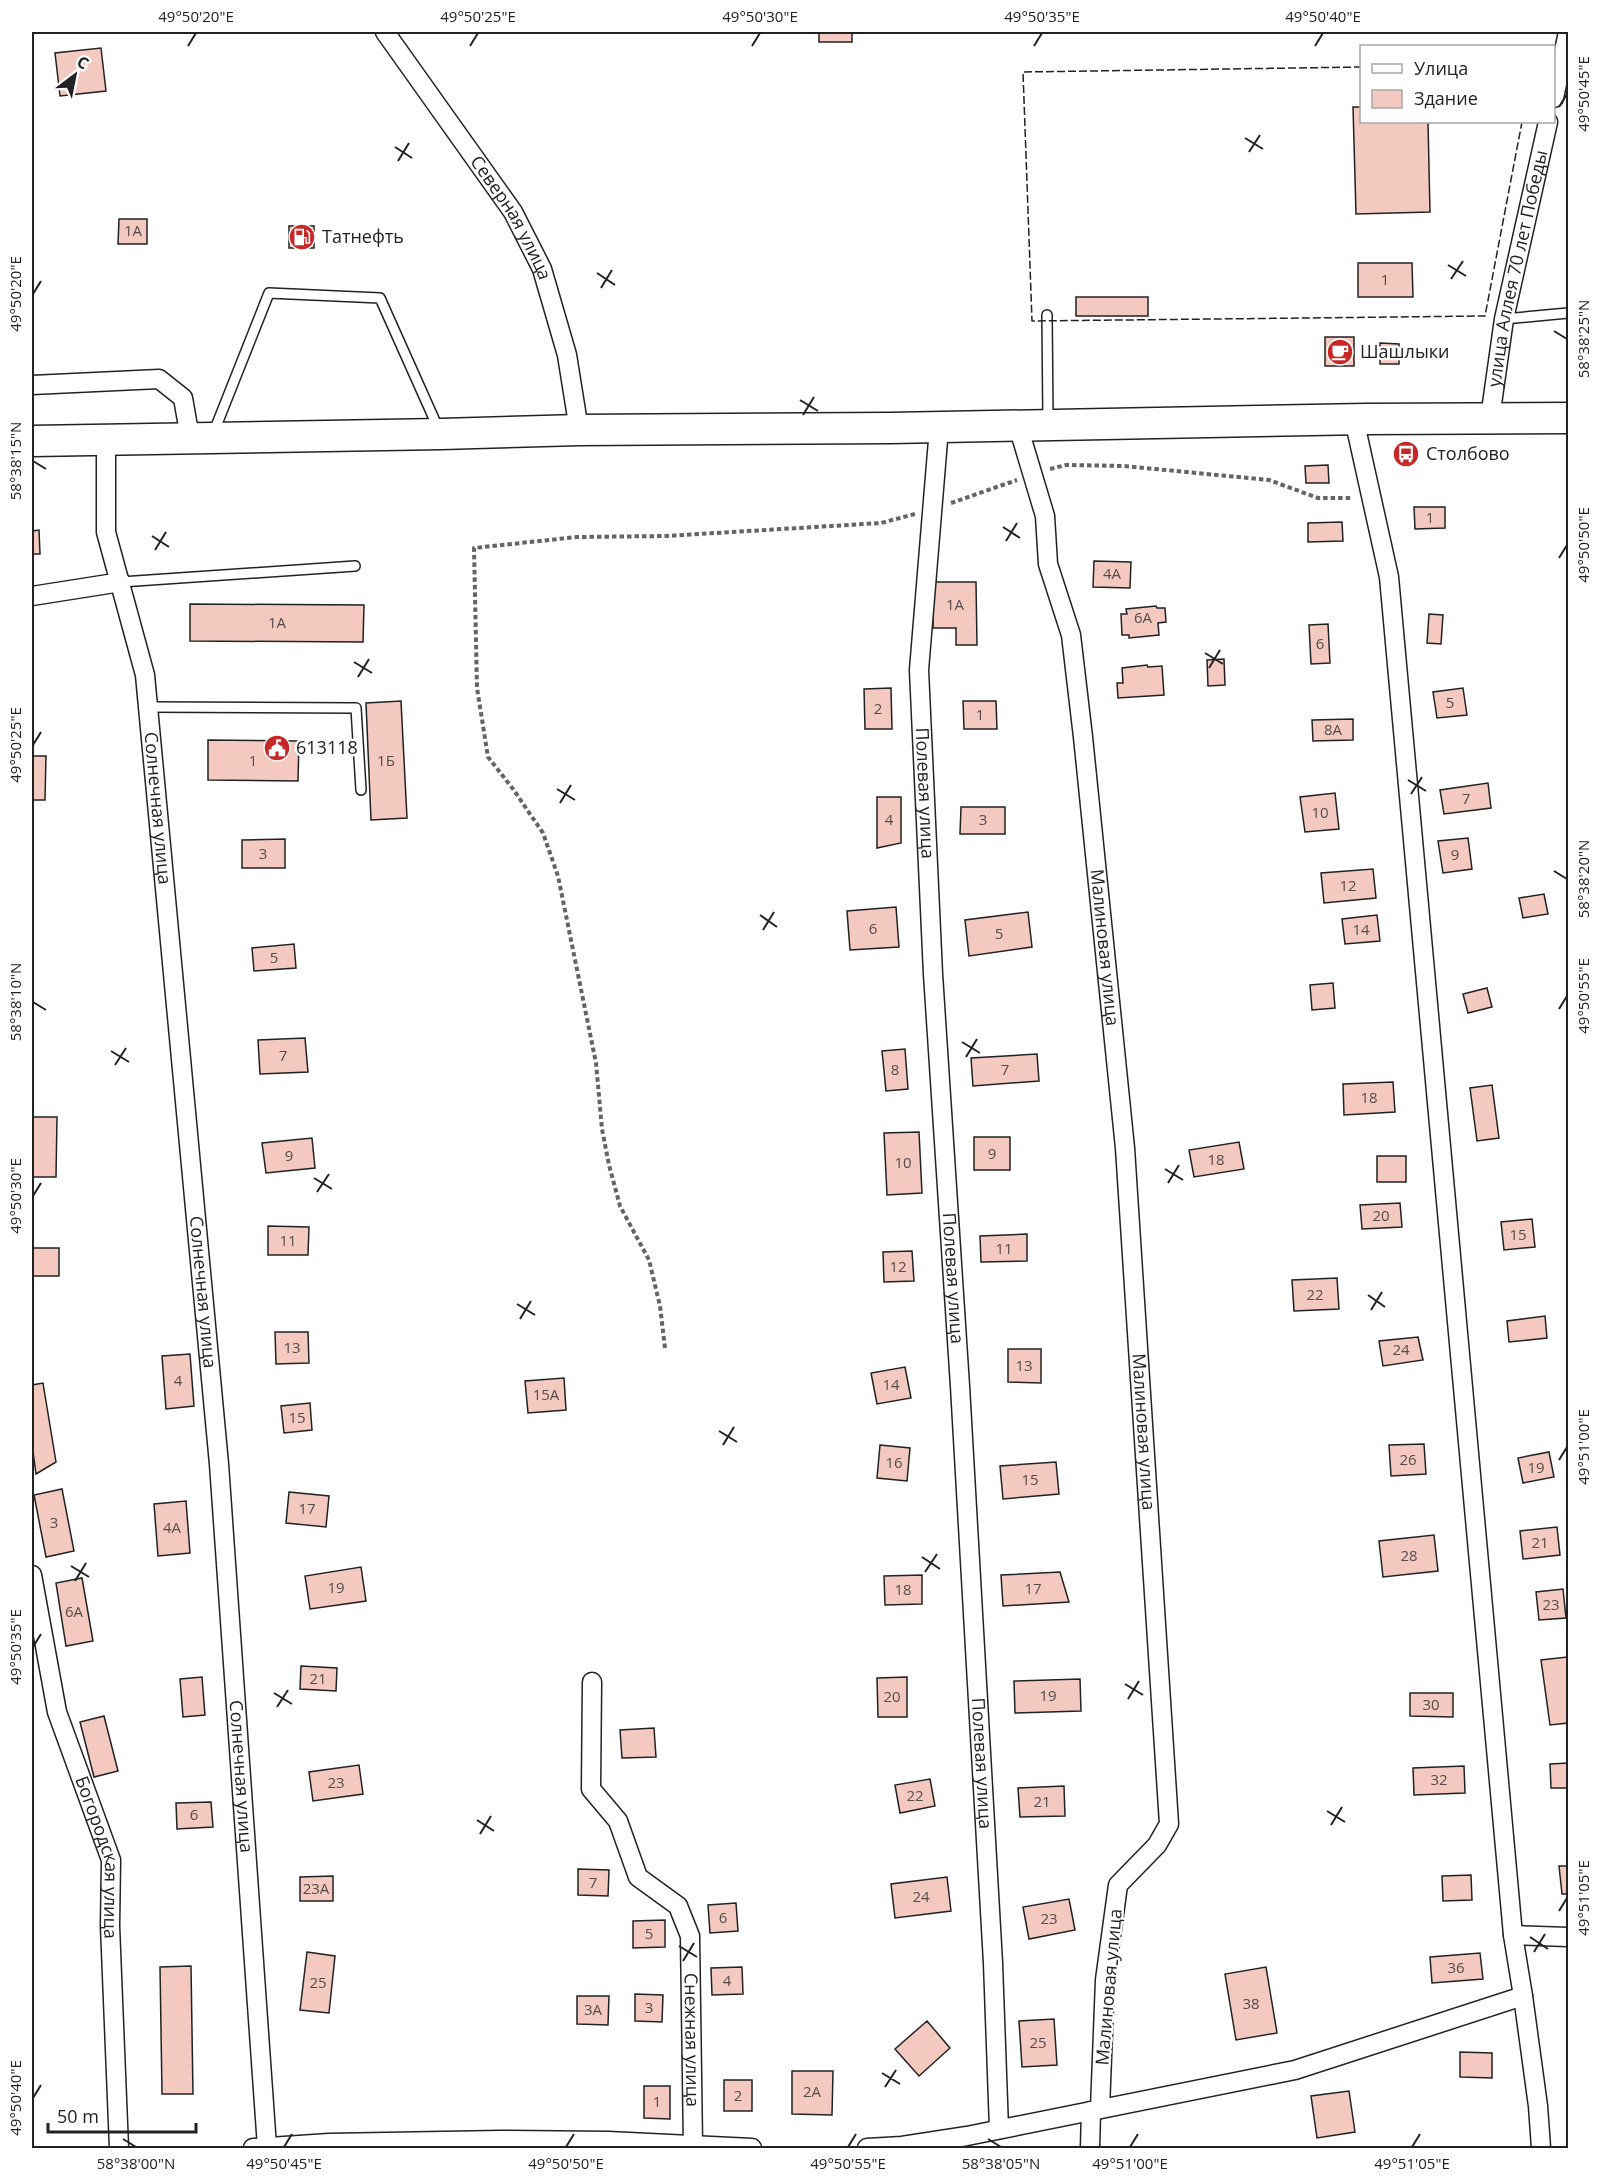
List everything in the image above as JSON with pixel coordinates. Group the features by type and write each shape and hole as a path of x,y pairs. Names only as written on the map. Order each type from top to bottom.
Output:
{"highway":[{"path":"32,441 579,430 939,428 1354,419 1569,418"}],"street":[{"name":"Северная улица","path":"386,32 513,212 542,269 567,355 579,430"},
{"path":"1555,93 1568,32"},
{"name":"улица Аллея 70 лет Победы","path":"1490,418 1504,319 1548,123"},
{"path":"32,385 159,379 183,398 201,438"},
{"path":"1354,419 1389,577 1513,1935 1538,2106 1541,2148"},
{"name":"Малиновая улица","path":"1018,426 1045,516 1048,564 1071,635 1083,737 1125,1148 1169,1824 1157,1845 1118,1885 1105,1980 1090,2148"},
{"name":"Полевая улица","path":"939,428 919,670 933,974 960,1386 993,1963 999,2129"},
{"name":"Солнечная улица","path":"106,440 106,532 145,675 219,1464 260,2148"},
{"path":"32,596 121,582"},
{"name":"Богородская улица","path":"32,1575 57,1712 111,1860 110,1926 119,2148"},
{"name":"Снежная улица","path":"592,1682 591,1789 618,1821 638,1877 678,1906 690,1936 693,2146"},
{"path":"1513,1935 1569,1937"},
{"path":"867,2148 902,2146 999,2129 1294,2070 1523,1996"},
{"path":"260,2148 398,2142 567,2145 608,2141 752,2148"}],"lane":[{"path":"201,438 269,293 380,298 441,434"},
{"path":"1504,319 1569,313"},
{"path":"1047,315 1048,425"},
{"path":"121,582 355,566"},
{"path":"148,707 356,708 361,790"}],"path":[{"path":"665,1348 660,1306 649,1260 620,1206 609,1165 602,1129 596,1063 558,876 543,833 488,757 477,688 474,548 577,537 666,536 881,523 932,509 1066,465 1124,466 1269,480 1318,498 1352,497 1372,500"}],"building":[{"path":"819,32 852,32 852,42 819,42"},
{"path":"101,48 106,91 60,96 55,53"},
{"path":"1353,107 1360,107 1360,123 1428,123 1430,212 1356,214"},
{"path":"119,219 147,219 147,244 118,244"},
{"name":"Татнефть","path":"289,226 314,226 314,248 289,248"},
{"path":"1358,263 1412,263 1413,297 1358,297"},
{"path":"1076,297 1148,297 1148,316 1076,316"},
{"name":"Шашлыки","path":"1325,337 1354,337 1354,366 1325,366"},
{"path":"1380,343 1399,344 1399,364 1380,364"},
{"path":"1328,465 1329,483 1306,483 1305,466"},
{"path":"1414,507 1445,507 1445,528 1415,529"},
{"path":"1342,522 1343,541 1308,542 1308,523"},
{"path":"39,530 40,554 32,554 32,531"},
{"path":"1094,561 1131,562 1130,588 1093,587"},
{"path":"933,582 976,582 977,645 956,645 956,628 933,628"},
{"path":"190,604 364,605 363,642 190,641"},
{"path":"1156,606 1165,608 1166,622 1158,623 1159,635 1129,638 1129,635 1122,635 1121,614 1127,614 1126,609"},
{"path":"1429,614 1443,615 1441,644 1427,643"},
{"path":"1328,624 1330,663 1311,664 1309,625"},
{"path":"1224,659 1225,685 1208,686 1207,660"},
{"path":"1147,665 1148,667 1162,666 1164,695 1118,698 1117,683 1123,683 1122,668"},
{"path":"891,688 892,729 865,729 864,689"},
{"path":"1463,688 1467,715 1437,718 1433,692"},
{"path":"401,701 407,818 371,820 366,703"},
{"path":"963,701 996,701 997,729 964,729"},
{"path":"1353,719 1353,740 1313,741 1312,720"},
{"path":"208,740 299,741 298,781 208,780"},
{"path":"32,756 46,756 45,800 32,800"},
{"path":"1488,783 1491,808 1444,814 1440,790"},
{"path":"1335,793 1339,829 1305,832 1300,797"},
{"path":"877,797 901,797 901,843 877,848"},
{"path":"961,807 1005,807 1005,834 960,834"},
{"path":"1468,838 1472,869 1443,873 1438,841"},
{"path":"285,839 285,868 242,868 242,840"},
{"path":"1373,869 1376,898 1324,903 1321,873"},
{"path":"1544,894 1548,914 1523,918 1519,898"},
{"path":"896,907 899,947 850,950 847,911"},
{"path":"1028,912 1032,947 969,956 965,920"},
{"path":"1377,915 1380,941 1345,944 1342,919"},
{"path":"294,944 296,968 254,971 252,948"},
{"path":"1333,983 1335,1008 1312,1010 1310,985"},
{"path":"1487,988 1492,1007 1468,1013 1463,994"},
{"path":"305,1038 308,1072 260,1074 258,1040"},
{"path":"905,1049 908,1089 886,1091 882,1051"},
{"path":"1037,1054 1039,1081 973,1086 971,1058"},
{"path":"1393,1082 1395,1112 1344,1115 1343,1084"},
{"path":"1492,1085 1499,1138 1477,1141 1470,1088"},
{"path":"32,1117 57,1117 56,1177 32,1177"},
{"path":"919,1132 922,1193 887,1195 884,1133"},
{"path":"974,1137 1010,1137 1010,1170 974,1170"},
{"path":"312,1138 315,1168 266,1173 262,1143"},
{"path":"1239,1142 1244,1169 1194,1177 1189,1150"},
{"path":"1377,1156 1406,1156 1406,1182 1377,1182"},
{"path":"1400,1203 1402,1227 1362,1229 1360,1205"},
{"path":"1532,1219 1535,1247 1504,1250 1501,1222"},
{"path":"268,1226 309,1227 308,1255 268,1255"},
{"path":"1027,1234 1027,1261 981,1262 980,1236"},
{"path":"32,1248 59,1248 59,1276 32,1276"},
{"path":"912,1251 914,1281 884,1282 883,1252"},
{"path":"1337,1278 1339,1309 1294,1311 1292,1280"},
{"path":"1545,1316 1547,1338 1509,1342 1507,1321"},
{"path":"275,1332 308,1332 309,1363 276,1364"},
{"path":"1418,1337 1423,1360 1383,1366 1379,1341"},
{"path":"1008,1349 1041,1349 1041,1383 1008,1382"},
{"path":"190,1354 194,1406 166,1409 162,1356"},
{"path":"905,1367 911,1398 877,1404 871,1373"},
{"path":"564,1378 566,1410 528,1413 525,1381"},
{"path":"43,1383 56,1462 36,1474 32,1444 32,1385"},
{"path":"310,1403 312,1430 284,1433 281,1406"},
{"path":"1424,1444 1426,1474 1391,1476 1389,1445"},
{"path":"880,1445 910,1448 907,1481 877,1478"},
{"path":"1549,1452 1554,1477 1523,1483 1518,1458"},
{"path":"1056,1462 1059,1494 1003,1499 1000,1466"},
{"path":"62,1489 74,1551 46,1557 34,1495"},
{"path":"289,1492 329,1496 326,1527 286,1523"},
{"path":"186,1501 190,1553 158,1556 154,1504"},
{"path":"1557,1527 1560,1555 1523,1559 1520,1531"},
{"path":"1434,1535 1438,1571 1383,1577 1379,1541"},
{"path":"361,1567 366,1601 310,1609 305,1576"},
{"path":"1060,1572 1069,1602 1003,1606 1001,1575"},
{"path":"922,1575 922,1604 885,1605 884,1576"},
{"path":"82,1578 93,1641 66,1646 56,1583"},
{"path":"1563,1589 1566,1618 1539,1620 1536,1592"},
{"path":"1567,1657 1568,1723 1550,1725 1541,1660"},
{"path":"301,1666 337,1668 336,1691 300,1689"},
{"path":"202,1677 205,1715 183,1717 180,1679"},
{"path":"907,1677 907,1717 878,1717 877,1678"},
{"path":"1080,1679 1081,1711 1015,1713 1014,1681"},
{"path":"1410,1693 1453,1693 1453,1717 1410,1716"},
{"path":"104,1716 118,1771 94,1777 80,1722"},
{"path":"654,1728 656,1757 622,1758 620,1730"},
{"path":"1568,1763 1568,1788 1551,1788 1550,1764"},
{"path":"359,1765 363,1794 313,1801 309,1772"},
{"path":"1464,1766 1465,1793 1414,1795 1413,1768"},
{"path":"930,1779 935,1806 900,1813 895,1785"},
{"path":"1064,1786 1065,1816 1020,1817 1018,1788"},
{"path":"211,1802 213,1827 177,1829 176,1803"},
{"path":"1559,1866 1568,1866 1568,1894 1562,1894"},
{"path":"578,1869 609,1870 608,1896 578,1895"},
{"path":"1471,1875 1472,1900 1443,1901 1442,1876"},
{"path":"333,1876 333,1901 300,1901 300,1877"},
{"path":"947,1877 951,1911 895,1918 891,1884"},
{"path":"1069,1899 1075,1930 1029,1939 1023,1907"},
{"path":"736,1903 738,1931 710,1933 708,1905"},
{"path":"665,1920 665,1947 633,1948 633,1921"},
{"path":"307,1952 335,1956 329,2013 300,2010"},
{"path":"1480,1953 1483,1979 1432,1983 1430,1957"},
{"path":"191,1966 193,2094 162,2094 160,1967"},
{"path":"742,1967 743,1994 712,1995 711,1968"},
{"path":"1266,1967 1277,2033 1236,2040 1225,1974"},
{"path":"635,1994 663,1995 662,2022 635,2021"},
{"path":"577,1996 609,1996 608,2025 577,2024"},
{"path":"1054,2019 1057,2065 1022,2067 1019,2021"},
{"path":"927,2021 950,2048 919,2076 895,2049"},
{"path":"1460,2052 1492,2053 1492,2078 1460,2077"},
{"path":"792,2071 833,2071 832,2115 792,2114"},
{"path":"724,2080 752,2080 752,2111 724,2111"},
{"path":"644,2086 670,2086 670,2119 644,2118"},
{"path":"1349,2091 1355,2132 1317,2138 1311,2096"}],"fence":[{"path":"1360,67 1023,72 1032,321 1485,316 1522,123"}],"place":[{"name":"Татнефть","path":"302,237"},
{"name":"Шашлыки","path":"1340,352"},
{"name":"Столбово","path":"1406,454"},
{"name":"613118","path":"277,748"}]}
